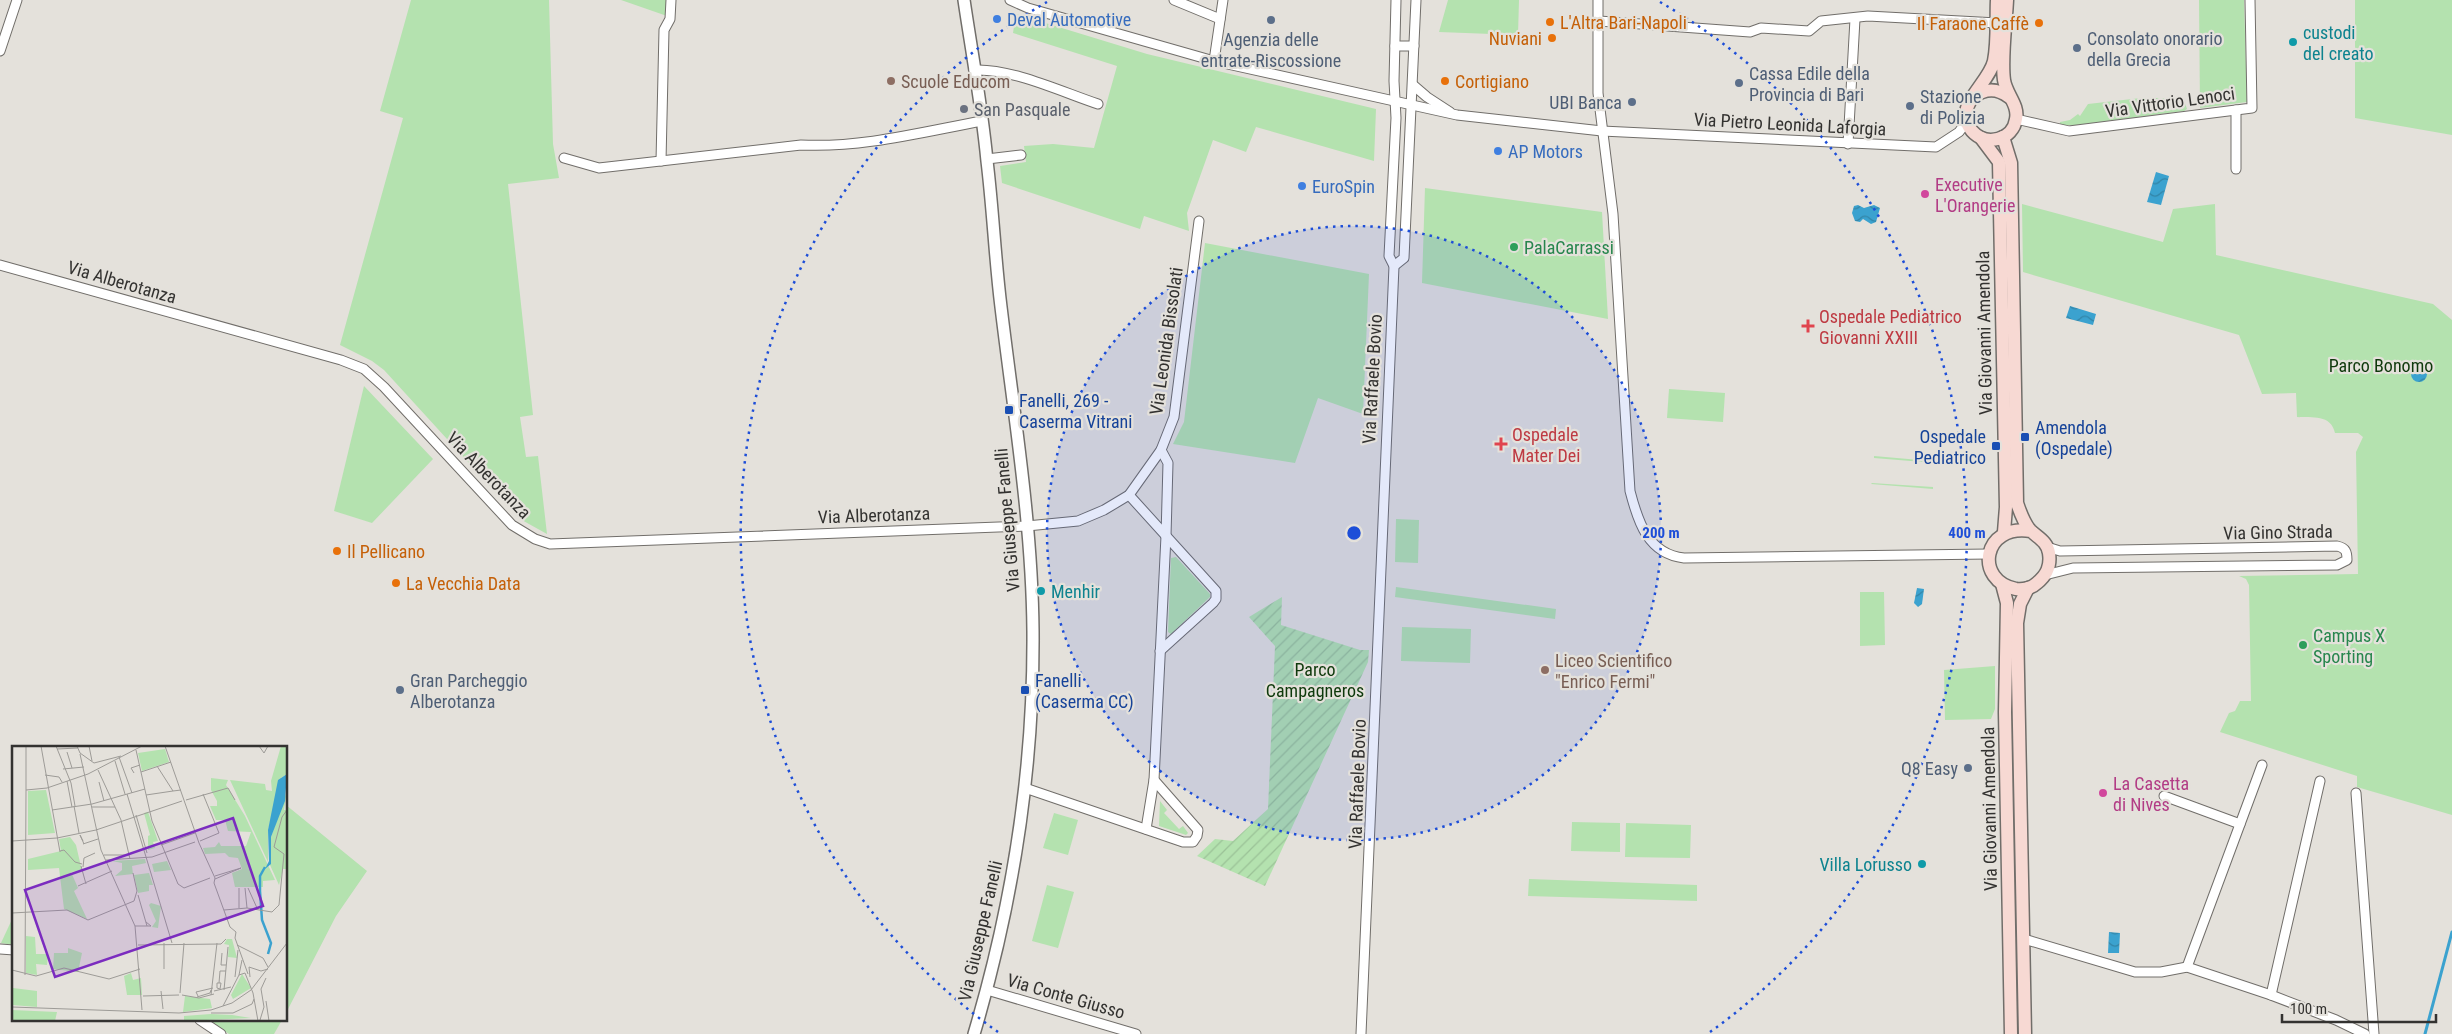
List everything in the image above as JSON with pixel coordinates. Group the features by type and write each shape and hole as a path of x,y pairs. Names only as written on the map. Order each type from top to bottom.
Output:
{"main road":[{"path":"1967,121 1966,113 1973,97 1994,62 1997,23 1996,0"},
{"path":"1981,138 1988,140 2003,137 2010,133 2016,119 2014,104 2009,97 2004,80 2007,0"},
{"path":"1973,97 1979,92 1994,90 2009,97"},
{"name":"Via Giovanni Amendola","path":"1967,121 1970,128 1981,138 1999,162 2006,508 2004,532"},
{"name":"Via Giovanni Amendola","path":"2003,137 2011,163 2017,503 2031,531 2042,539 2047,547"},
{"path":"1989,554 1994,542 2004,532 2017,529 2031,531"},
{"path":"2002,584 2020,590 2034,586 2045,575 2050,565 2047,547"},
{"name":"Via Giovanni Amendola","path":"1989,554 1990,568 1996,579 2002,584 2007,603 2005,712 2011,1034"},
{"name":"Via Giovanni Amendola","path":"2025,1034 2017,623 2020,604 2028,588"}],"street":[{"path":"0,51 17,0"},
{"path":"661,161 664,30 670,19 671,0"},
{"name":"Via Giuseppe Fanelli","path":"964,0 987,159 1000,305 1016,419 1027,526 1033,630 1032,710 1025,788 1008,904 974,1034"},
{"name":"Via Pietro Leonida Laforgia","path":"1010,0 1028,8 1214,61 1411,107 1457,115 1602,131 1936,147 1959,132 1967,121"},
{"path":"1174,0 1220,19"},
{"path":"1214,61 1223,0"},
{"name":"Via Raffaele Bovio","path":"1361,1034 1365,976 1394,266 1390,256 1396,0"},
{"name":"Via Raffaele Bovio","path":"1394,266 1404,258 1416,0"},
{"path":"1598,0 1598,93 1612,214 1630,491 1640,522 1652,543 1669,555 1684,558 1989,554"},
{"name":"Via Vittorio Lenoci","path":"2016,119 2070,131 2252,108 2250,0"},
{"path":"1599,21 1750,32 1761,28 1809,31 1821,21 1854,19 1868,16 1997,23"},
{"path":"1848,144 1854,19"},
{"path":"1395,46 1414,46"},
{"path":"974,70 990,69 1007,73 1098,104"},
{"path":"1412,85 1427,97 1457,115"},
{"path":"2236,110 2236,169"},
{"path":"564,158 599,168 801,145 830,146 873,142 982,121"},
{"path":"987,159 1021,155"},
{"name":"Via Leonida Bissolati","path":"1027,526 1078,521 1104,510 1129,495 1161,450 1175,408 1199,221"},
{"name":"Via Alberotanza","path":"0,265 332,358 364,369 380,382 512,525 542,543 1027,526"},
{"path":"1146,829 1154,780 1166,536 1168,463 1161,450"},
{"path":"1129,495 1214,588 1216,599 1160,652"},
{"name":"Via Gino Strada","path":"2045,575 2073,568 2337,565 2347,560 2346,552 2343,548 2337,546 2066,551 2047,547"},
{"path":"2187,967 2262,765"},
{"path":"1025,788 1188,843 1197,836 1198,830 1154,780"},
{"path":"2271,994 2320,781"},
{"path":"2356,793 2374,1034"},
{"path":"1151,799 1162,795 1171,800"},
{"path":"2164,796 2240,824"},
{"path":"2024,939 2135,972 2162,972 2187,967 2271,994 2366,1034"},
{"name":"Via Conte Giusso","path":"987,990 1136,1034"},
{"path":"203,1022 221,1034"}],"green space":[{"path":"411,0 549,0 553,144 559,178 508,184 533,415 520,417 526,457 538,456 547,534 520,519 384,370 372,361 340,345 403,118 380,111"},
{"path":"621,0 669,0 667,16"},
{"path":"1448,0 1519,0 1518,35 1439,32"},
{"path":"2199,0 2244,0 2247,102 2200,108"},
{"path":"2355,0 2452,0 2452,135 2355,118"},
{"path":"1016,14 1147,54 1376,109 1374,161 1256,127 1246,152 1213,140 1187,213 1189,231 1144,216 1140,229 1002,183 1000,166 1026,162 1024,146 1053,144 1094,148 1117,66 1013,33"},
{"path":"2141,98 2167,98 2168,102 2185,103 2187,109 2184,111 2077,125 2060,125 2060,122 2070,120 2078,114 2080,116 2088,104"},
{"name":"PalaCarrassi","path":"1425,188 1602,212 1608,319 1422,283"},
{"name":"Parco Bonomo","path":"2022,204 2163,242 2173,209 2215,204 2216,255 2433,304 2452,320 2452,815 2357,787 2357,776 2220,732 2229,713 2235,711 2240,701 2251,701 2249,585 2246,579 2239,576 2358,574 2356,452 2363,437 2358,433 2335,433 2329,423 2320,418 2297,417 2296,393 2262,394 2239,335 2023,272"},
{"path":"1205,243 1369,274 1363,414 1318,398 1295,463 1173,444 1184,422"},
{"path":"364,386 433,459 372,523 334,511"},
{"path":"1669,389 1725,393 1723,422 1667,418"},
{"path":"1933,453 1935,463 1874,458 1874,456 1931,461"},
{"path":"1871,484 1933,487 1933,489"},
{"path":"1396,519 1419,520 1418,563 1395,562"},
{"path":"1176,557 1210,594 1210,597 1171,634 1168,632 1171,558"},
{"path":"1396,587 1556,609 1555,619 1395,597"},
{"path":"1860,592 1884,592 1885,645 1860,646"},
{"name":"Parco Campagneros","path":"1282,597 1281,625 1360,650 1369,650 1368,662 1265,886 1197,856 1215,839 1233,841 1268,809 1275,646 1249,617"},
{"path":"1402,627 1471,629 1470,663 1401,661"},
{"path":"1995,666 1995,709 1991,719 1945,720 1944,670"},
{"path":"1160,801 1167,810 1164,813 1179,829 1183,826 1188,833 1186,835 1159,826"},
{"path":"288,807 367,871 336,916 288,1009"},
{"path":"1054,813 1078,820 1068,855 1043,848"},
{"path":"1572,822 1620,823 1620,852 1571,851"},
{"path":"1626,823 1691,825 1690,858 1625,857"},
{"path":"1529,879 1697,885 1697,901 1528,896"},
{"path":"1047,885 1074,892 1058,948 1032,941"},
{"path":"12,919 12,945 1,943"},
{"path":"212,1022 281,1022 274,1034 229,1034"}],"water":[{"path":"2156,172 2169,176 2161,205 2147,202"},
{"path":"1858,205 1864,208 1874,205 1880,208 1876,222 1871,224 1863,219 1860,222 1855,221 1852,213 1854,206"},
{"path":"2070,306 2096,314 2093,325 2066,318"},
{"path":"2419,366 2425,368 2427,374 2425,380 2419,382 2413,380 2411,374 2413,368"},
{"path":"1917,588 1924,589 1922,604 1918,607 1914,603"},
{"path":"2109,932 2120,933 2119,953 2108,953"}],"waterway":[{"path":"2425,1034 2452,932"}],"place":[{"name":"Deval Automotive","path":"997,19"},
{"name":"Agenzia delle entrate-Riscossione","path":"1271,20"},
{"name":"L'Altra Bari-Napoli","path":"1550,22"},
{"name":"Il Faraone Caffè","path":"2039,23"},
{"name":"Nuviani","path":"1552,38"},
{"name":"custodi del creato","path":"2293,42"},
{"name":"Consolato onorario della Grecia","path":"2077,48"},
{"name":"Scuole Educom","path":"891,81"},
{"name":"Cortigiano","path":"1445,81"},
{"name":"Cassa Edile della Provincia di Bari","path":"1739,83"},
{"name":"UBI Banca","path":"1632,102"},
{"name":"Stazione di Polizia","path":"1910,106"},
{"name":"San Pasquale","path":"964,109"},
{"name":"AP Motors","path":"1498,151"},
{"name":"EuroSpin","path":"1302,186"},
{"name":"Executive L'Orangerie","path":"1925,194"},
{"name":"PalaCarrassi","path":"1514,247"},
{"name":"Ospedale Pediatrico Giovanni XXIII","path":"1808,326"},
{"name":"Fanelli, 269 - Caserma Vitrani","path":"1009,410"},
{"name":"Amendola (Ospedale)","path":"2025,437"},
{"name":"Ospedale Mater Dei","path":"1501,444"},
{"name":"Ospedale Pediatrico","path":"1996,446"},
{"name":"Il Pellicano","path":"337,551"},
{"name":"La Vecchia Data","path":"396,583"},
{"name":"Menhir","path":"1041,591"},
{"name":"Campus X Sporting","path":"2303,645"},
{"name":"Liceo Scientifico \"Enrico Fermi\"","path":"1545,670"},
{"name":"Gran Parcheggio Alberotanza","path":"400,690"},
{"name":"Fanelli (Caserma CC)","path":"1025,690"},
{"name":"Q8 Easy","path":"1968,768"},
{"name":"La Casetta di Nives","path":"2103,793"},
{"name":"Villa Lorusso","path":"1922,864"}]}
